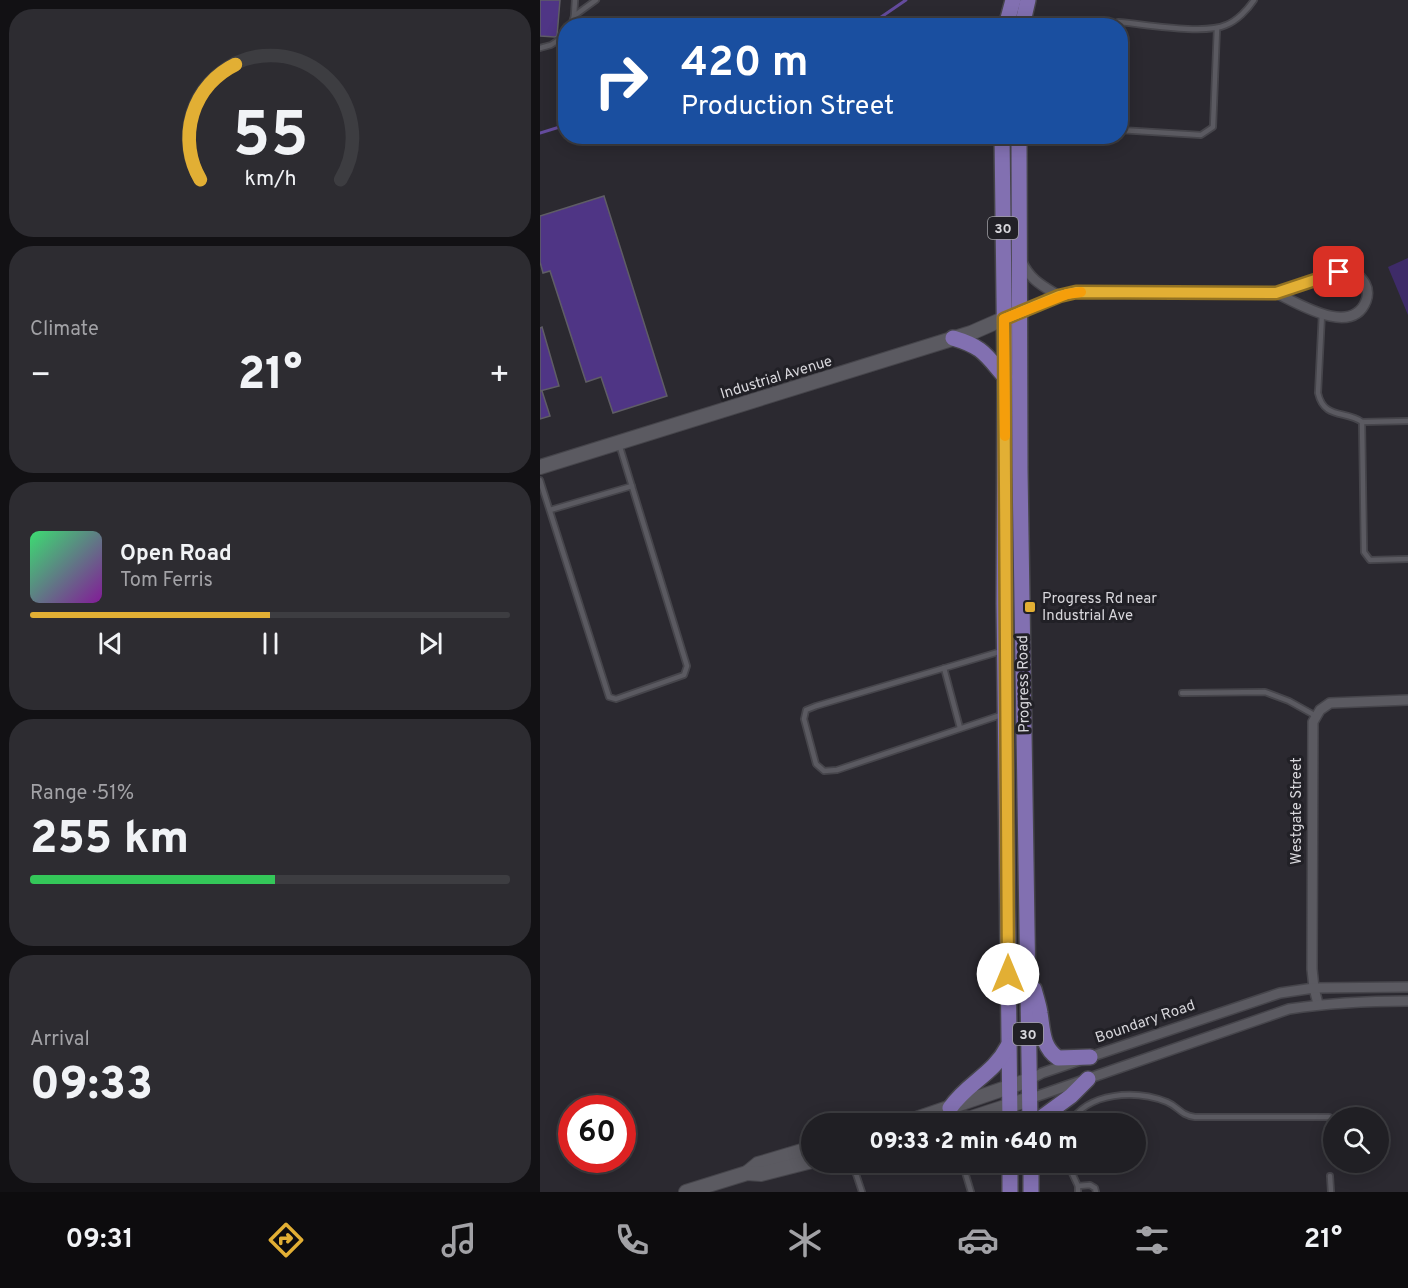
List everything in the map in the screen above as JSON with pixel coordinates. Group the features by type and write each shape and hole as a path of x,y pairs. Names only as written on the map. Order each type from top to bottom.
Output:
{"main road":[{"path":"1008,18 1013,0"},
{"path":"1024,18 1028,0"},
{"name":"Progress Road","path":"1002,144 1010,1113"},
{"name":"Progress Road","path":"1019,144 1022,610 1030,1113"},
{"path":"953,338 973,344 1005,377"},
{"path":"1028,968 1048,1050 1058,1058 1090,1057"},
{"path":"950,1108 960,1093 993,1068 1008,1046"},
{"path":"1048,1113 1071,1096 1088,1079"},
{"path":"1008,1173 1008,1190"},
{"path":"1031,1173 1031,1192"}],"street":[{"path":"1019,255 1028,274 1040,285 1059,296"},
{"path":"1020,312 1059,296 1076,292 1276,293 1339,272 1353,270 1366,282 1368,295 1362,310 1350,318 1333,318 1276,293"},
{"name":"Industrial Avenue","path":"540,467 953,338 1020,312"},
{"path":"1316,717 1320,710 1330,703 1408,700"},
{"name":"Westgate Street","path":"1316,717 1313,722 1311,754 1312,957 1314,988 1318,1004"},
{"name":"Boundary Road","path":"935,1113 1009,1088 1042,1073 1262,998 1314,988 1408,987"},
{"path":"991,1113 1289,1009 1318,1004 1408,1001"},
{"path":"747,1173 758,1164 801,1151"},
{"path":"686,1192 747,1173 761,1173 801,1164"}],"lane":[{"path":"574,16 575,0"},
{"path":"574,16 596,0"},
{"path":"1128,23 1200,29 1217,28 1234,21 1254,0"},
{"path":"1128,130 1201,135 1213,127 1217,28"},
{"path":"540,48 558,40"},
{"path":"1322,313 1318,393 1326,409 1339,415 1359,419 1362,422 1408,422"},
{"path":"1362,422 1364,552 1370,560 1408,559"},
{"path":"540,480 608,693 612,699 684,675 687,669 619,442"},
{"path":"550,510 632,486"},
{"path":"1005,651 816,706 806,710 804,719 816,764 824,771 837,770 1005,713"},
{"path":"944,668 960,728"},
{"path":"1182,693 1265,692 1289,701 1316,717"},
{"path":"1079,1113 1084,1108 1118,1094 1142,1096 1168,1102 1184,1116 1323,1117"},
{"path":"856,1173 862,1192"},
{"path":"965,1173 971,1192"},
{"path":"1071,1173 1078,1189 1090,1185 1095,1188 1096,1192"},
{"path":"1330,1176 1331,1192"}],"shaded area":[{"path":"1408,258 1408,315 1388,267"}],"building":[{"path":"540,0 560,0 557,36 540,36"},
{"path":"604,196 667,396 613,413 601,377 586,382 550,271 543,273 540,262 540,216"},
{"path":"542,327 559,386 540,391 540,328"},
{"path":"540,391 542,391 550,416 540,419"}],"waterway":[{"path":"880,18 906,0"},
{"path":"540,133 558,127"}],"slow traffic":[{"path":"1005,436 1004,319 1038,304 1067,294 1081,292"}],"place":[{"name":"Progress Rd near Industrial Ave","path":"1030,607"}],"route":[{"path":"1008,974 1004,319 1059,296 1076,292 1276,293 1339,272"}]}
